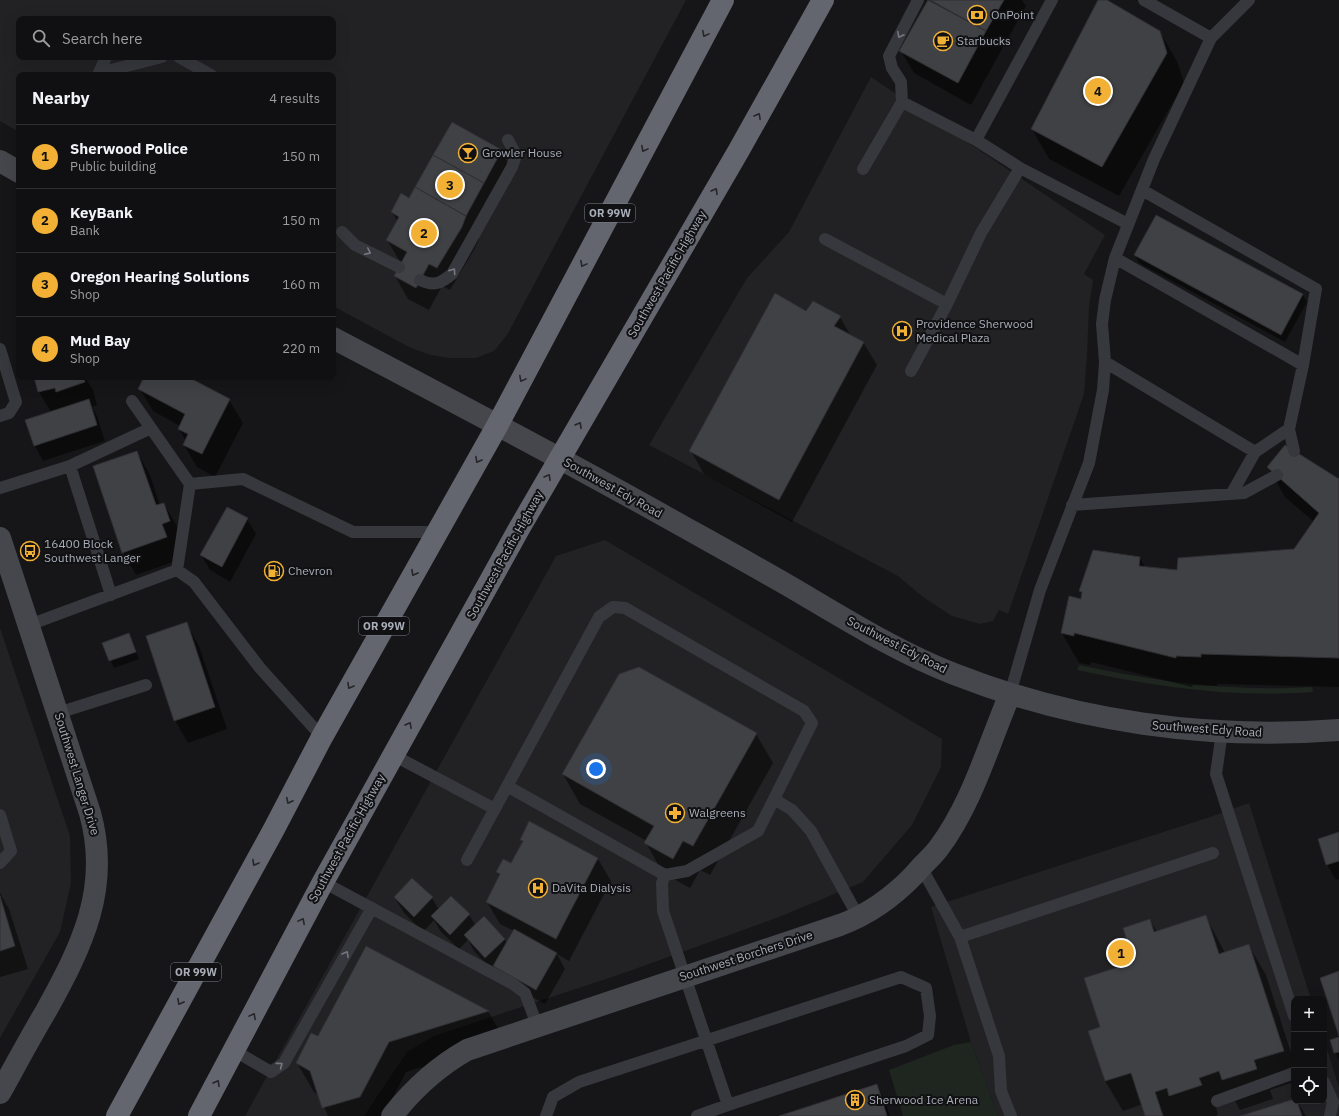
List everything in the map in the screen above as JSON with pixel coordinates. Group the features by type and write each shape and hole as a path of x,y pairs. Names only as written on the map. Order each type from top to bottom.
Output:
{"highway":[{"name":"OR 99W","path":"117,1116 274,829 322,737 497,426 723,0"},
{"name":"Southwest Pacific Highway","path":"199,1116 235,1051 323,882 559,458 825,0"}],"street":[{"path":"0,161 16,170"},
{"name":"Southwest Edy Road","path":"336,340 559,458 890,643 952,673 1010,694 1107,718 1147,725 1222,732 1286,733 1339,730"},
{"name":"Southwest Langer Drive","path":"0,1093 68,971 86,928 95,892 98,868 95,829 29,625 1,544"},
{"name":"Southwest Borchers Drive","path":"392,1116 424,1080 445,1063 467,1050 537,1025 859,918 892,896 937,850 959,816 1010,694"}],"lane":[{"path":"863,169 902,102 901,82 892,68 889,56 918,0"},
{"path":"976,140 1052,0"},
{"path":"1144,0 1211,38"},
{"path":"1010,694 1040,590 1089,463 1103,390 1104,362 1102,324 1105,300 1115,258 1154,159 1211,38 1249,0"},
{"path":"100,72 105,60"},
{"path":"106,72 151,60"},
{"path":"184,60 206,72"},
{"path":"902,102 976,140 1020,168 1128,224"},
{"path":"420,280 426,283 441,283 452,274 512,167 516,155 508,140"},
{"path":"911,371 947,304 981,233 1020,168"},
{"path":"1142,190 1316,288 1303,365 1289,429 1294,451"},
{"path":"342,232 355,245 399,267"},
{"path":"825,239 947,304"},
{"path":"1115,258 1303,365"},
{"path":"0,349 16,402 9,413 0,416"},
{"path":"1104,362 1254,452"},
{"path":"132,401 190,484 177,570"},
{"path":"0,488 70,466 151,428"},
{"path":"1232,493 1254,452 1289,429"},
{"path":"70,466 111,595"},
{"path":"1072,506 1244,493 1277,475"},
{"path":"190,484 243,479 353,532 437,532"},
{"path":"29,625 177,570"},
{"path":"177,570 194,582 260,668 322,737"},
{"path":"467,860 495,809 507,786 599,617 613,607 624,608 804,711 812,723 758,831 688,871 665,875 507,786"},
{"path":"58,713 146,685"},
{"path":"1222,732 1216,774 1291,1007"},
{"path":"393,755 495,809"},
{"path":"774,799 792,810 811,831 859,918"},
{"path":"0,815 11,851 0,863"},
{"path":"960,936 1213,853"},
{"path":"921,867 960,936 999,1056 1002,1091 1011,1116"},
{"path":"665,875 662,883 663,911 728,1105"},
{"path":"323,882 513,984 525,993 537,1025"},
{"path":"235,1051 271,1072 284,1063 372,908"},
{"path":"546,1116 553,1097 579,1082 900,977 926,988 930,1016 928,1035 906,1046 697,1116"},
{"path":"1217,1101 1291,1074"},
{"path":"1327,1089 1333,1102 1330,1116"}],"shaded area":[{"path":"0,0 686,0 507,335 494,351 476,358 449,358 431,355 411,348 336,308 336,72 16,72 16,130 0,121"},
{"name":"Providence Sherwood Medical Plaza","path":"871,77 1105,235 1084,274 1093,280 1089,307 1084,394 1008,614 999,610 993,621 980,624 952,616 923,597 898,576 649,445 747,278 789,232"},
{"path":"605,540 942,739 941,767 912,825 863,882 779,917 621,974 434,1036 407,1052 364,1116 245,1116 556,556"},
{"path":"0,628 70,836 71,883 60,932 0,1038"},
{"path":"1079,665 1166,681 1223,687 1312,687 1313,692 1253,693 1194,690 1077,670"},
{"path":"1249,803 1310,996 1291,996 1291,1104 1327,1104 1327,1049 1339,1087 1339,1116 998,1116 971,1042 931,907"},
{"path":"971,1042 998,1116 903,1116 889,1070 954,1045"}],"building":[{"name":"Starbucks","path":"928,0 986,31 958,83 899,51"},
{"name":"OnPoint","path":"930,0 1004,0 986,31"},
{"path":"1098,0 1107,0 1160,31 1167,53 1102,167 1031,129"},
{"name":"Growler House","path":"452,122 502,150 484,183 433,155"},
{"path":"433,155 484,183 466,216 415,187"},
{"path":"415,187 466,216 462,227 437,268 429,264 416,288 394,276 407,252 386,240 399,217 391,212 401,193 409,198"},
{"path":"1156,215 1303,294 1281,335 1134,255"},
{"path":"775,293 806,311 813,301 841,316 834,326 864,342 779,500 689,451"},
{"path":"35,380 84,380 85,382 56,392 55,388 38,392"},
{"path":"142,380 194,380 230,399 202,454 183,445 188,434 178,429 185,414 138,389"},
{"path":"89,399 97,425 34,446 25,420"},
{"path":"1285,445 1339,479 1339,658 1201,654 1201,657 1176,656 1176,658 1074,633 1074,636 1061,633 1069,596 1081,599 1082,592 1079,591 1093,550 1140,557 1139,566 1177,570 1178,558 1294,549 1319,513 1267,467"},
{"path":"137,451 156,505 164,503 170,521 162,524 167,537 122,553 93,466"},
{"path":"227,507 248,518 222,567 200,555"},
{"path":"187,622 215,707 174,721 146,636"},
{"path":"129,633 136,652 109,661 102,643"},
{"name":"Walgreens","path":"639,667 757,733 693,846 683,841 673,859 644,843 654,826 562,774 619,674"},
{"name":"DaVita Dialysis","path":"529,821 598,858 556,939 486,902 500,874 496,872 503,859 511,863 523,841 520,840"},
{"path":"1339,832 1339,861 1326,865 1318,839"},
{"path":"412,878 433,897 414,917 394,897"},
{"path":"0,896 15,946 0,951"},
{"path":"451,896 470,914 450,935 431,916"},
{"path":"1206,915 1219,954 1249,944 1284,1051 1254,1060 1257,1069 1222,1080 1219,1071 1199,1078 1202,1085 1169,1096 1167,1088 1155,1092 1163,1116 1145,1116 1131,1073 1105,1081 1088,1031 1100,1027 1084,978 1134,962 1123,928 1150,919 1154,932"},
{"path":"484,916 505,939 485,958 464,935"},
{"path":"514,929 557,953 536,990 493,966"},
{"path":"366,946 489,1011 389,1042 360,1097 322,1108 310,1071 296,1063 311,1033 318,1036"},
{"path":"1339,971 1339,1036 1327,996 1320,978"},
{"path":"1339,1037 1339,1052 1334,1053 1330,1040"},
{"name":"Sherwood Ice Arena","path":"877,1084 887,1116 779,1116"},
{"path":"1291,1100 1291,1104 1298,1104 1302,1116 1240,1116"}],"place":[{"name":"OnPoint","path":"977,15"},
{"name":"Starbucks","path":"943,41"},
{"name":"Mud Bay","path":"1098,91"},
{"name":"Growler House","path":"468,153"},
{"name":"Oregon Hearing Solutions","path":"450,185"},
{"name":"KeyBank","path":"424,233"},
{"name":"Providence Sherwood Medical Plaza","path":"902,331"},
{"name":"16400 Block Southwest Langer","path":"30,551"},
{"name":"Chevron","path":"274,571"},
{"name":"Walgreens","path":"675,813"},
{"name":"DaVita Dialysis","path":"538,888"},
{"name":"Sherwood Police","path":"1121,953"},
{"name":"Sherwood Ice Arena","path":"855,1100"}]}
